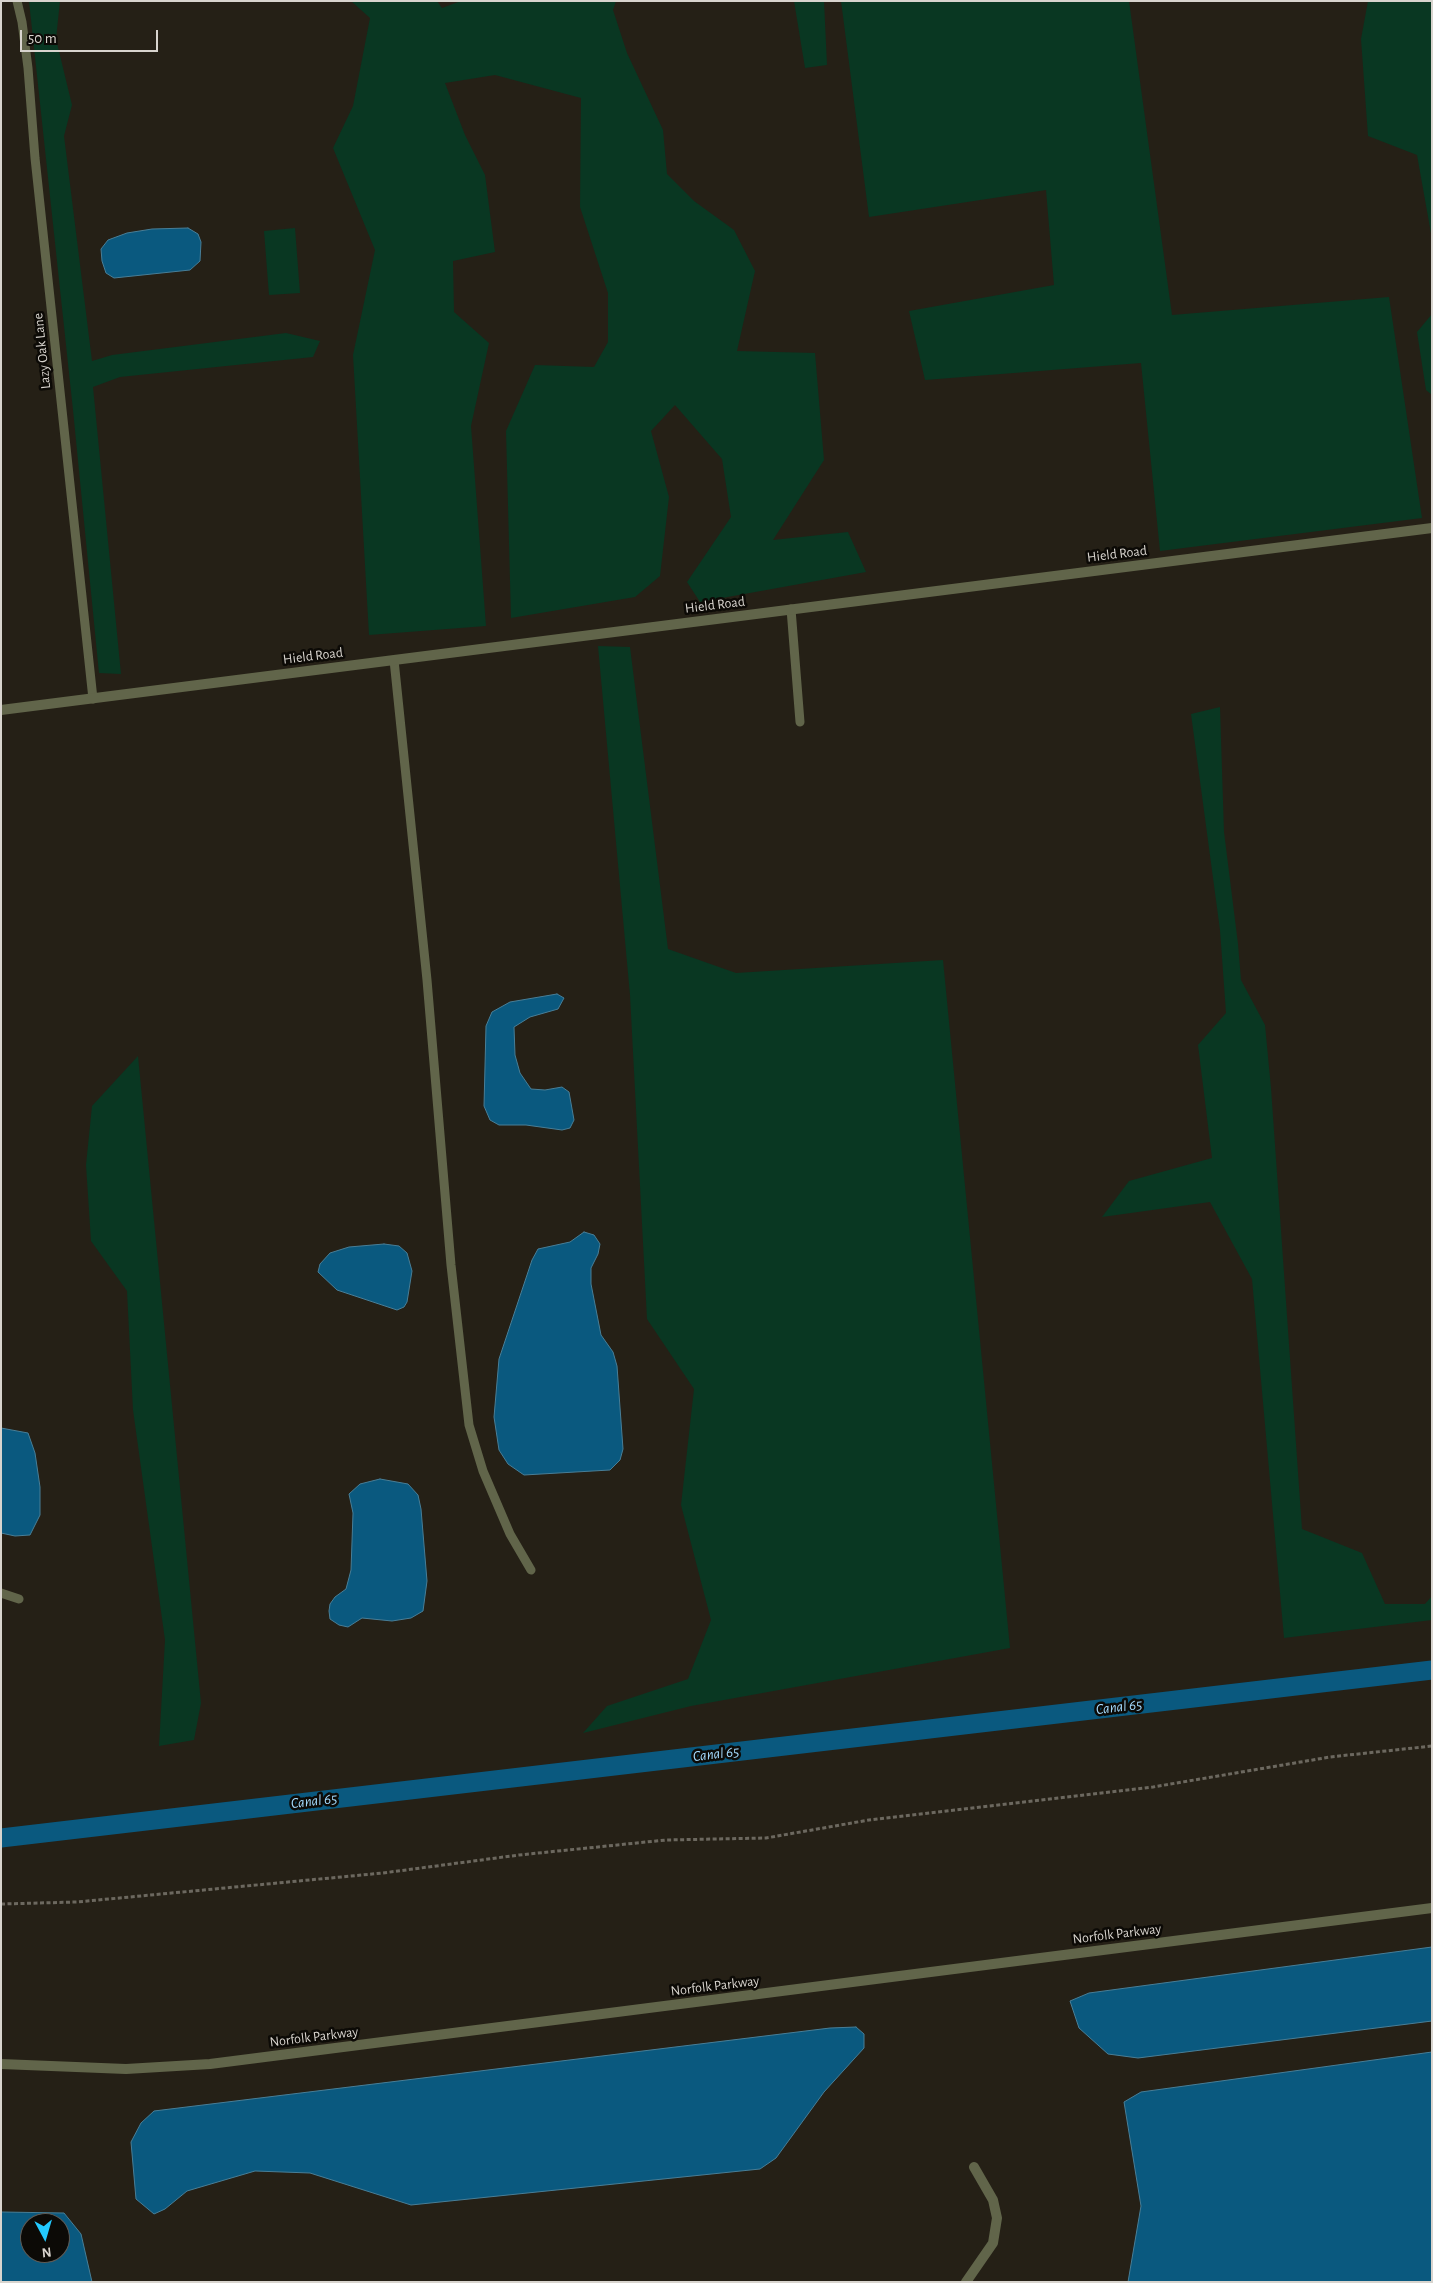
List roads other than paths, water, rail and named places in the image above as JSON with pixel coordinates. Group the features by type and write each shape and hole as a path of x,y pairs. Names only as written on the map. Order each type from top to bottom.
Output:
{"street":[{"name":"Hield Road","path":"1,710 1432,528"},
{"name":"Norfolk Parkway","path":"1,2064 126,2069 210,2064 1432,1908"},
{"path":"966,2282 994,2243 997,2218 992,2200 974,2167"}],"lane":[{"name":"Lazy Oak Lane","path":"17,1 28,68 35,158 93,698"},
{"path":"790,609 800,722"},
{"path":"394,660 427,980 451,1265 469,1425 483,1471 510,1534 532,1570"},
{"path":"1,1593 19,1599"}],"water":[{"path":"188,228 198,234 201,242 200,261 190,270 114,278 106,273 101,249 108,240 127,233 152,229"},
{"path":"557,994 564,998 558,1009 530,1017 514,1027 515,1055 520,1073 531,1089 545,1090 562,1087 569,1092 574,1120 570,1128 562,1130 526,1125 499,1125 490,1120 484,1106 486,1026 492,1012 510,1002"},
{"path":"584,1232 594,1235 600,1244 598,1254 591,1268 591,1284 601,1335 613,1352 617,1366 623,1449 620,1460 610,1470 524,1475 508,1464 499,1450 494,1417 499,1359 532,1260 538,1249 570,1242"},
{"path":"384,1244 399,1246 407,1253 412,1271 407,1302 404,1307 397,1310 337,1290 318,1272 320,1264 330,1253 349,1247"},
{"path":"1,1428 28,1433 35,1453 40,1487 40,1515 30,1535 15,1536 1,1533"},
{"path":"380,1479 408,1484 418,1495 421,1509 427,1581 423,1611 411,1618 392,1621 362,1618 348,1627 339,1625 330,1619 329,1611 330,1604 335,1597 346,1589 351,1570 353,1513 349,1494 360,1484"},
{"path":"1432,1947 1432,2021 1138,2058 1108,2054 1079,2028 1070,2001 1089,1993"},
{"path":"856,2027 864,2034 864,2048 824,2092 776,2158 760,2169 411,2205 310,2173 255,2171 187,2191 165,2209 154,2214 136,2199 131,2142 141,2123 154,2111 830,2028"},
{"path":"1432,2052 1432,2282 1128,2282 1141,2206 1124,2102 1141,2092"},
{"path":"1,2212 64,2213 20,2213 20,2263 70,2263 70,2220 81,2234 92,2282 1,2282"}],"waterway":[{"name":"Canal 65","path":"1,1838 1432,1670"}]}
